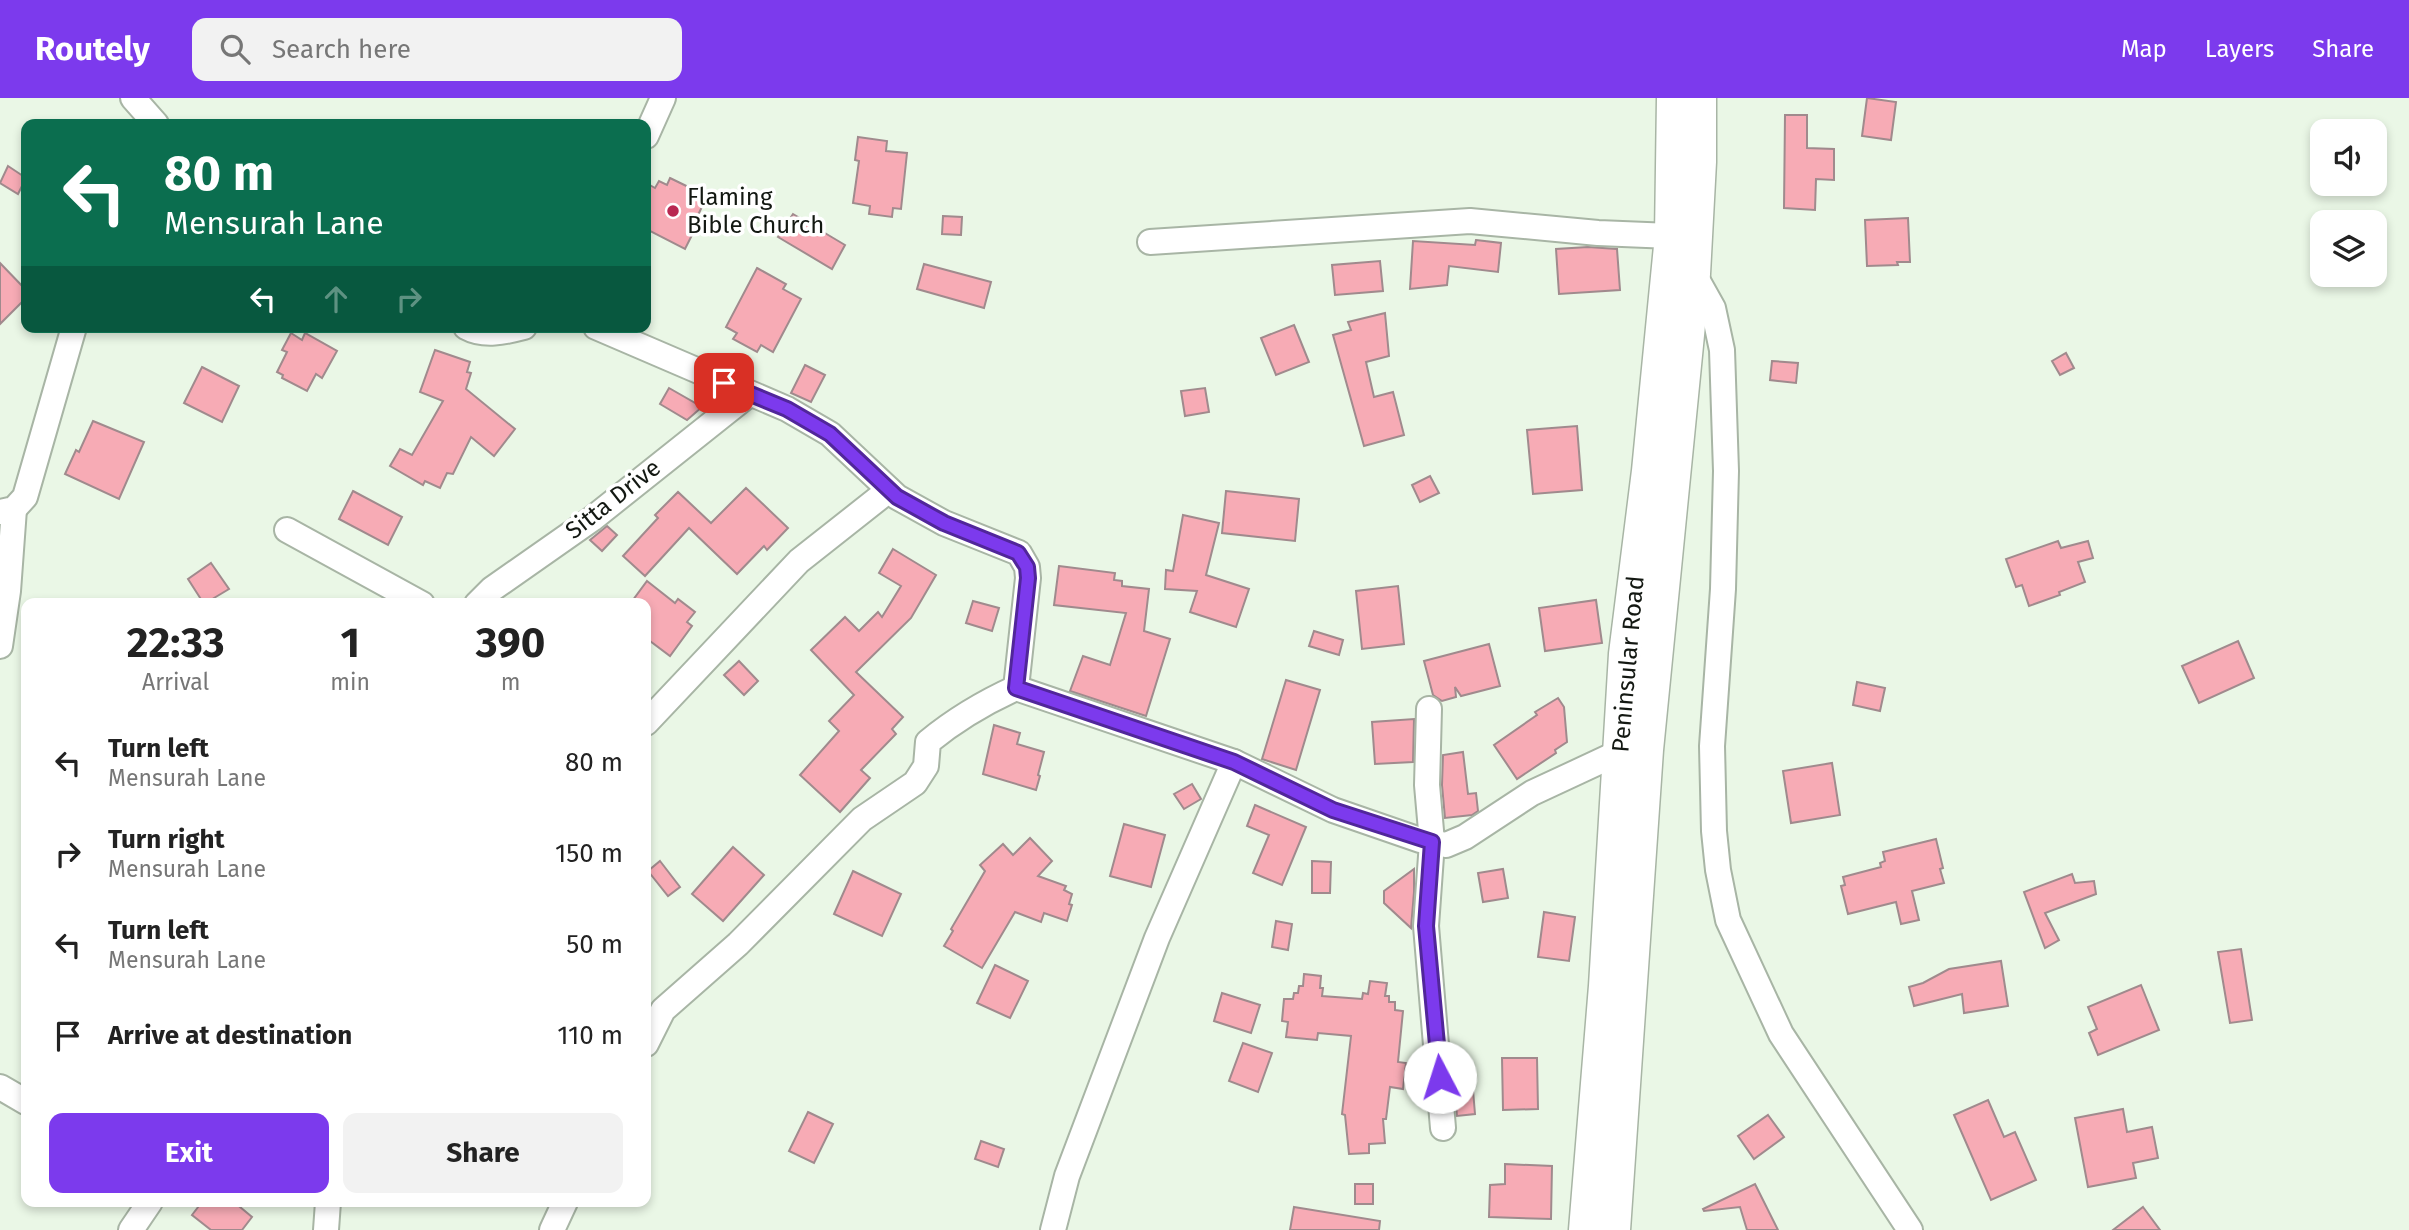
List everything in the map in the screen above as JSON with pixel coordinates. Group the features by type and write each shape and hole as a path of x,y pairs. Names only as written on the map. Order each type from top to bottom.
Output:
{"main road":[{"name":"Peninsular Road","path":"1585,1230 1625,654 1648,471 1671,236 1673,98"},
{"name":"Peninsular Road","path":"1614,1230 1647,750 1694,274 1700,163 1700,98"}],"street":[{"path":"133,98 152,119"},
{"path":"651,125 663,98"},
{"path":"1150,242 1470,221 1598,233 1671,236"},
{"path":"1694,274 1713,308 1722,350 1726,484 1723,589 1712,746 1713,831 1728,920 1781,1034 1910,1230"},
{"path":"0,646 8,591 7,511 25,497 72,333"},
{"path":"610,333 787,409 830,434 897,497 944,523 1018,553 1027,567 1016,688"},
{"name":"Sitta Drive","path":"483,598 592,519 749,394"},
{"path":"651,718 799,561 889,489"},
{"path":"287,530 411,598"},
{"path":"651,1034 663,1010 738,944 862,819 915,783 926,766 928,742 956,719 986,701 1016,688 1234,762 1333,810 1446,845 1465,837 1532,793 1620,752"},
{"path":"1429,709 1427,785 1432,842 1426,926 1443,1128"},
{"path":"1053,1230 1067,1176 1157,938 1234,762"},
{"path":"0,1087 21,1099"},
{"path":"131,1230 147,1207"},
{"path":"326,1230 327,1207"},
{"path":"552,1230 563,1207"}],"building":[{"path":"1867,98 1896,102 1891,140 1862,136"},
{"path":"1785,115 1807,115 1807,148 1834,149 1834,180 1816,179 1815,210 1784,208"},
{"path":"858,137 887,141 886,151 907,153 901,209 893,208 892,217 869,214 870,206 853,203 859,161 855,160"},
{"path":"8,166 21,175 18,194 0,183"},
{"name":"Flaming Bible Church","path":"670,178 707,196 685,249 651,232 651,186 655,188 659,181 667,185"},
{"path":"793,214 845,245 832,269 778,237"},
{"path":"943,216 962,217 961,235 942,234"},
{"path":"1908,218 1910,262 1867,266 1865,220"},
{"path":"1476,240 1501,243 1498,272 1449,266 1447,285 1410,289 1413,241 1475,245"},
{"path":"1556,249 1617,249 1620,290 1559,294"},
{"path":"1380,261 1383,291 1335,295 1332,265"},
{"path":"0,263 21,285 21,303 0,324"},
{"path":"924,264 991,282 984,308 917,289"},
{"path":"757,268 786,284 783,289 801,299 773,352 761,345 757,352 733,339 737,333 726,327"},
{"path":"1385,313 1389,356 1366,362 1374,397 1393,392 1404,435 1364,446 1333,335 1351,330 1348,322"},
{"path":"1294,325 1309,362 1276,375 1261,338"},
{"path":"291,333 302,340 305,333 337,351 322,378 316,374 307,391 282,378 283,375 277,372 287,352 282,350"},
{"path":"435,350 470,362 467,372 471,373 466,389 515,429 494,456 471,437 453,474 447,473 440,488 425,481 423,485 390,466 400,449 412,455 443,401 420,392"},
{"path":"2066,353 2074,368 2060,375 2052,361"},
{"path":"1772,361 1798,363 1796,383 1770,380"},
{"path":"805,365 825,375 811,402 791,393"},
{"path":"202,367 239,386 222,422 184,403"},
{"path":"669,388 702,407 687,420 660,404"},
{"path":"1205,388 1209,412 1185,416 1181,391"},
{"path":"93,421 144,442 119,499 65,474 76,450 79,452"},
{"path":"1577,426 1582,490 1533,494 1527,430"},
{"path":"1430,476 1439,493 1420,502 1412,485"},
{"path":"746,488 788,528 767,550 764,546 737,574 689,528 645,576 623,556 658,518 655,515 678,492 711,523"},
{"path":"353,491 402,517 388,545 339,519"},
{"path":"1226,491 1299,499 1295,541 1222,533"},
{"path":"1183,515 1219,523 1206,575 1249,589 1236,627 1190,612 1197,591 1165,589 1166,570 1173,571"},
{"path":"607,526 617,535 602,551 590,540"},
{"path":"2058,541 2061,548 2088,541 2093,558 2078,562 2085,582 2059,592 2060,595 2029,606 2022,585 2016,587 2006,559"},
{"path":"893,549 936,575 911,618 856,672 903,717 892,729 896,734 861,770 870,778 840,812 800,775 839,731 829,721 854,695 811,650 845,617 859,631 878,612 882,617 901,586 879,573"},
{"path":"211,563 229,589 214,598 200,598 188,579"},
{"path":"1059,566 1115,573 1114,580 1122,581 1122,586 1149,589 1144,631 1170,639 1146,716 1070,691 1083,656 1110,665 1126,613 1054,605"},
{"path":"647,581 675,603 678,599 695,612 687,622 692,626 670,656 651,642 651,598 634,598"},
{"path":"1398,586 1404,644 1362,649 1356,591"},
{"path":"1596,600 1602,643 1545,651 1539,608"},
{"path":"973,601 999,608 992,631 966,623"},
{"path":"1314,631 1343,640 1339,655 1309,646"},
{"path":"2238,641 2254,678 2199,703 2182,666"},
{"path":"1489,644 1500,686 1461,696 1455,687 1456,697 1442,701 1433,695 1424,661"},
{"path":"739,661 758,681 744,695 724,675"},
{"path":"1286,680 1320,690 1296,770 1262,759"},
{"path":"1857,682 1885,688 1880,711 1853,705"},
{"path":"1558,698 1564,707 1567,742 1555,750 1556,753 1517,779 1494,745 1537,715 1535,712"},
{"path":"1414,719 1413,762 1375,764 1372,722"},
{"path":"994,725 1020,733 1017,744 1044,752 1036,790 983,774"},
{"path":"1463,752 1468,794 1476,793 1478,811 1472,815 1445,818 1443,755"},
{"path":"1832,763 1840,815 1791,823 1783,771"},
{"path":"1192,784 1201,799 1184,809 1174,794"},
{"path":"1255,805 1306,827 1282,885 1253,873 1269,835 1247,826"},
{"path":"1124,824 1165,835 1151,887 1110,876"},
{"path":"1030,838 1052,861 1038,876 1066,886 1064,890 1072,894 1067,921 1044,913 1041,922 1015,912 982,968 944,946 985,871 980,865 1003,844 1013,855"},
{"path":"1936,839 1944,883 1912,891 1919,920 1901,924 1896,902 1848,914 1841,886 1845,885 1843,877 1881,867 1880,863 1885,861 1883,852"},
{"path":"733,847 764,875 723,921 692,894"},
{"path":"660,861 680,887 668,896 651,875 651,868"},
{"path":"1312,861 1331,862 1330,893 1312,893"},
{"path":"1414,869 1411,928 1384,903 1384,891"},
{"path":"1503,869 1508,898 1483,902 1478,873"},
{"path":"853,871 901,894 882,936 834,914"},
{"path":"2072,874 2075,883 2094,881 2096,894 2045,913 2059,940 2045,948 2024,892"},
{"path":"1544,912 1575,917 1569,961 1538,957"},
{"path":"1276,921 1292,924 1288,950 1272,947"},
{"path":"2241,949 2252,1020 2230,1023 2218,952"},
{"path":"2001,961 2008,1006 1964,1013 1962,994 1914,1006 1909,987 1949,969"},
{"path":"995,965 1028,981 1010,1018 977,1003"},
{"path":"1304,974 1321,976 1322,996 1362,999 1363,993 1368,994 1370,981 1387,983 1385,996 1389,996 1389,1002 1395,1002 1395,1010 1403,1011 1398,1062 1406,1063 1403,1089 1390,1087 1386,1119 1383,1119 1385,1143 1369,1144 1369,1153 1349,1154 1345,1115 1342,1114 1351,1036 1318,1033 1317,1040 1286,1037 1288,1022 1282,1021 1284,999 1293,999 1294,993 1298,993 1299,986 1303,986"},
{"path":"2141,985 2159,1030 2098,1055 2089,1033 2097,1029 2088,1007"},
{"path":"1222,993 1260,1005 1251,1033 1214,1021"},
{"path":"1243,1043 1272,1053 1258,1092 1229,1081"},
{"path":"1502,1058 1537,1058 1538,1109 1503,1110"},
{"path":"1473,1090 1475,1114 1457,1116 1455,1092"},
{"path":"1988,1100 2004,1137 2015,1132 2036,1180 1991,1200 1954,1115"},
{"path":"2123,1109 2127,1132 2152,1127 2158,1158 2133,1163 2136,1178 2088,1187 2075,1118"},
{"path":"808,1112 833,1124 814,1163 789,1151"},
{"path":"1768,1115 1784,1137 1754,1159 1738,1136"},
{"path":"981,1141 1004,1149 998,1167 975,1159"},
{"path":"1505,1164 1552,1166 1551,1219 1489,1217 1490,1185 1505,1184"},
{"path":"1355,1184 1373,1184 1373,1204 1355,1204"},
{"path":"1755,1184 1778,1230 1747,1230 1740,1207 1704,1211 1703,1209"},
{"path":"198,1207 240,1207 252,1217 242,1230 211,1230 192,1215"},
{"path":"1294,1207 1380,1221 1379,1230 1290,1230"},
{"path":"2143,1207 2160,1230 2113,1230"}],"place":[{"name":"Flaming Bible Church","path":"673,211"}],"route":[{"path":"724,383 787,409 830,434 897,497 944,523 1018,553 1027,567 1028,578 1016,688 1121,726 1234,762 1333,810 1432,842 1426,926 1440,1077"}]}
